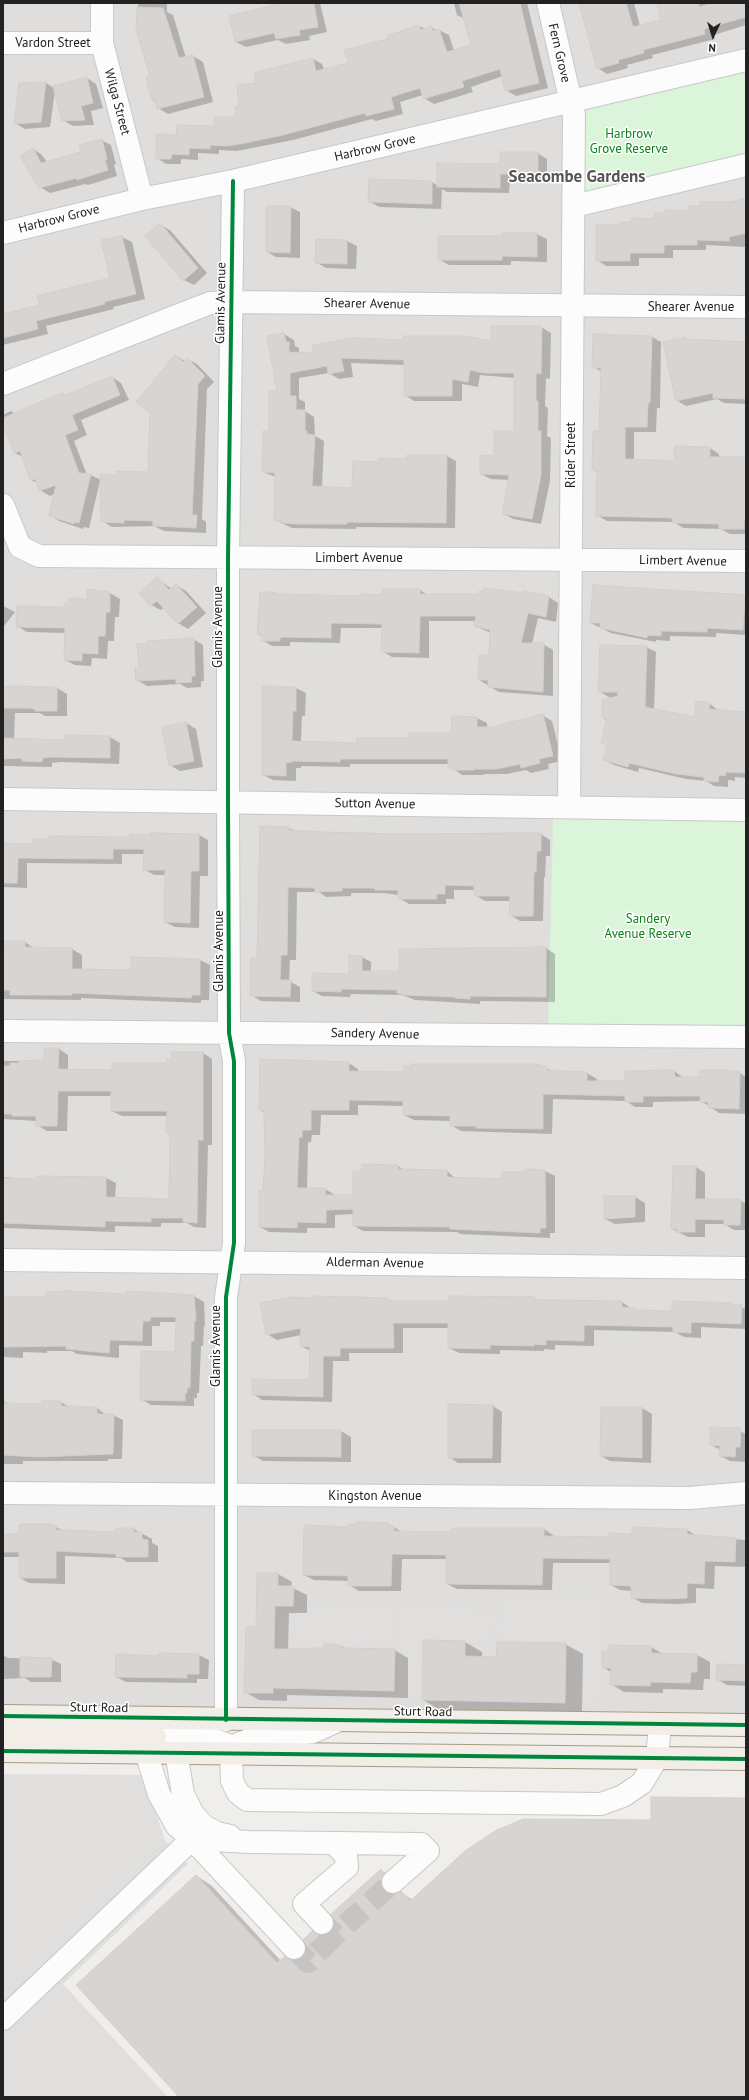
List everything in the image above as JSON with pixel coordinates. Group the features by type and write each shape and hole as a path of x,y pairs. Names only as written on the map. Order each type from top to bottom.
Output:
{"main road":[{"name":"Sturt Road","path":"3,1716 226,1720 746,1725"},
{"path":"3,1733 150,1744"},
{"path":"3,1751 150,1744"},
{"path":"176,1752 746,1758"}],"street":[{"name":"Wilga Street","path":"102,3 102,43 142,199"},
{"name":"Fern Grove","path":"548,3 571,103"},
{"name":"Vardon Street","path":"3,44 102,43"},
{"name":"Harbrow Grove","path":"3,233 142,199 233,181 571,103 746,60"},
{"name":"Rider Street","path":"569,807 574,206 574,115 571,103"},
{"path":"574,206 746,165"},
{"name":"Glamis Avenue","path":"226,1720 226,1296 230,1261 234,1244 234,1061 229,1033 228,802 230,302 233,181"},
{"name":"Shearer Avenue","path":"3,384 210,303 746,307"},
{"name":"Limbert Avenue","path":"3,505 20,547 39,556 571,559 746,562"},
{"name":"Sutton Avenue","path":"3,799 746,810"},
{"name":"Sandery Avenue","path":"3,1031 746,1038"},
{"name":"Alderman Avenue","path":"3,1260 230,1261 746,1268"},
{"name":"Kingston Avenue","path":"3,1494 690,1498 746,1493"},
{"path":"231,1753 236,1745 251,1739 313,1732 337,1721"},
{"path":"150,1744 208,1737 228,1745 231,1753 232,1781 238,1793 247,1800 601,1804 623,1796 642,1783 657,1758 660,1724"},
{"path":"150,1744 176,1752"},
{"path":"150,1744 159,1794 177,1826 192,1839 294,1948"},
{"path":"176,1752 175,1793 182,1819 192,1839"},
{"path":"176,1752 183,1794 193,1814 204,1826 217,1833 250,1842"},
{"path":"3,2019 192,1839 250,1842 421,1844 428,1851 393,1882"},
{"path":"231,1881 230,1858 237,1848 250,1842"},
{"path":"322,1923 304,1904 347,1867 346,1856 334,1843"}],"shaded area":[{"path":"3,3 746,3 746,1715 3,1705"},
{"path":"499,1595 600,1597 598,1702 572,1701 573,1640 498,1639"},
{"path":"295,1608 394,1610 393,1642 295,1639"},
{"path":"400,1609 494,1611 493,1641 422,1639 420,1700 397,1699"},
{"path":"276,1618 293,1618 293,1691 276,1691"},
{"path":"3,1774 143,1775 165,1840 188,1864 63,1984 168,2097 3,2097"}],"green space":[{"name":"Harbrow Grove Reserve","path":"746,67 746,161 578,202 576,106"},
{"name":"Sandery Avenue Reserve","path":"553,818 746,821 746,1033 548,1032"}],"building":[{"path":"282,3 314,3 318,27 299,30 300,35 276,39 274,33 235,42 229,16"},
{"path":"459,3 520,3 539,83 505,91 500,69 462,81 464,87 423,99 420,88 391,97 394,109 366,116 365,113 283,135 245,143 226,146 210,145 210,149 189,148 189,155 172,154 171,159 156,159 156,134 176,135 177,125 214,126 214,117 236,117 235,106 239,106 237,85 256,83 254,73 313,58 316,71 349,63 344,50 388,39 387,36 419,25 421,30 431,26 433,31 439,29 447,52 471,45"},
{"path":"579,3 626,3 633,27 661,20 657,3 699,3 699,7 713,3 746,3 746,17 704,29 705,34 643,50 644,53 618,60 619,63 597,69"},
{"path":"137,7 163,8 179,58 193,55 204,97 157,109 155,100 152,100 146,77 150,76 136,29"},
{"path":"87,77 93,103 81,106 85,120 62,121 53,86"},
{"path":"46,82 41,122 14,124 19,83"},
{"path":"102,139 108,170 77,180 77,178 39,188 20,156 33,148 41,163 81,152 79,145"},
{"path":"500,152 538,152 538,174 500,174 500,188 437,187 437,163 500,164"},
{"path":"369,179 432,181 432,204 368,202"},
{"path":"746,198 746,233 729,237 729,241 697,240 697,245 664,245 664,253 630,253 630,261 596,261 596,225 620,225 620,222 631,222 631,218 654,219 654,213 664,213 664,210 688,211 688,206 700,206 700,202 731,202"},
{"path":"266,206 291,206 290,253 266,252"},
{"path":"160,223 198,268 183,281 145,236"},
{"path":"502,233 537,233 537,257 502,256 502,260 438,260 438,236 502,236"},
{"path":"122,236 136,294 104,302 105,304 36,321 38,329 3,338 3,314 40,305 37,296 110,278 101,240"},
{"path":"316,239 347,240 347,264 315,263"},
{"path":"491,326 542,326 541,374 536,373 538,431 541,431 541,475 532,519 502,514 509,475 480,474 480,455 494,456 494,431 514,431 514,373 484,373 470,370 468,382 452,379 452,396 404,396 404,360 341,358 344,371 328,374 327,366 290,373 290,396 296,396 296,410 305,410 305,431 307,431 307,434 315,435 312,486 352,488 353,461 378,462 379,458 407,459 407,455 447,455 446,523 347,522 347,524 298,524 274,521 275,473 262,472 263,431 269,431 269,391 277,391 267,336 284,333 286,342 289,342 289,352 313,353 313,345 354,338 403,340 403,336 466,336 491,341"},
{"path":"593,334 652,336 650,403 648,403 647,427 625,427 625,459 674,461 674,446 710,447 710,457 746,457 746,520 744,520 744,529 719,529 719,524 672,523 672,518 596,516 597,471 592,470 593,431 599,431 601,368 592,368"},
{"path":"685,337 685,339 746,342 746,399 713,398 713,393 676,401 663,342"},
{"path":"175,355 183,362 187,358 205,376 198,384 192,515 197,515 196,528 153,526 153,521 124,520 124,523 101,522 100,474 116,475 116,471 148,472 150,413 136,402"},
{"path":"112,376 120,395 72,415 78,430 65,435 79,473 91,474 79,523 74,522 74,524 49,516 56,485 39,491 35,479 30,480 20,451 14,453 3,425 3,418 62,393 64,396"},
{"path":"157,577 169,590 176,584 197,607 178,624 156,600 150,606 139,593"},
{"path":"593,585 745,595 743,630 707,628 707,632 661,631 661,636 647,635 647,638 600,628 600,623 590,623"},
{"path":"484,588 523,593 523,591 549,596 546,617 528,613 521,643 544,643 543,692 488,687 488,680 478,680 479,655 489,655 490,630 474,626 476,616 420,616 419,653 381,652 382,624 331,623 331,638 280,637 280,641 261,641 261,634 257,634 260,592 275,592 275,594 360,596 360,594 382,595 382,589 420,589 420,594 478,594 479,591 484,591"},
{"path":"87,589 110,592 110,612 106,612 105,636 98,636 98,654 82,653 82,661 64,660 65,628 16,627 17,606 64,607 64,604 68,604 69,598 87,599"},
{"path":"194,638 195,676 191,676 192,682 176,683 176,679 136,681 135,667 139,667 137,644 148,643 147,641"},
{"path":"600,645 647,646 645,707 694,717 696,701 710,703 709,709 746,712 746,773 726,772 725,776 719,775 718,782 704,781 704,777 676,774 629,763 628,767 603,760 607,745 601,743 607,718 602,718 602,700 618,696 617,692 598,692"},
{"path":"3,686 57,687 57,711 35,711 35,709 30,708 3,708"},
{"path":"262,686 296,687 296,711 293,711 292,741 357,743 357,738 409,738 409,733 451,733 452,716 477,717 477,727 492,727 543,714 553,756 539,759 540,763 521,768 520,764 496,769 474,770 452,770 452,767 448,767 448,759 340,759 340,762 292,761 286,763 286,776 262,775"},
{"path":"186,722 194,761 169,766 162,727"},
{"path":"65,735 110,736 110,758 51,757 43,758 42,762 22,761 22,758 3,759 3,738 65,740"},
{"path":"260,826 289,827 289,830 395,834 541,833 541,851 537,851 536,872 534,872 533,916 509,916 510,896 474,896 474,886 445,885 445,894 436,894 437,899 398,899 398,890 375,890 375,888 342,888 342,891 315,892 315,888 288,887 287,955 281,955 280,980 291,980 290,997 250,996 251,958 257,958"},
{"path":"151,833 199,834 199,871 191,871 190,923 164,922 165,870 143,870 144,849 113,849 113,859 18,858 17,883 3,883 3,843 33,844 33,839 49,839 49,836 130,837 130,834 151,835"},
{"path":"4,941 25,941 25,947 72,948 72,969 131,970 131,957 200,959 200,995 192,995 191,998 72,993 72,995 10,995 10,990 3,990"},
{"path":"546,947 546,997 470,996 470,999 405,995 397,993 397,990 341,989 341,992 312,991 312,973 349,974 349,955 362,956 362,971 399,971 399,949"},
{"path":"44,1048 59,1048 58,1069 112,1070 112,1063 167,1063 167,1059 171,1059 171,1052 203,1052 203,1140 198,1140 197,1223 183,1222 183,1218 151,1218 151,1222 105,1221 105,1227 3,1223 3,1178 36,1179 36,1176 106,1177 106,1197 169,1199 170,1133 166,1133 167,1111 111,1111 111,1091 58,1091 57,1126 36,1126 36,1116 12,1116 12,1114 3,1114 3,1066 10,1066 10,1063 19,1063 19,1061 44,1060"},
{"path":"260,1059 349,1062 349,1071 404,1072 404,1066 410,1067 411,1064 539,1064 539,1066 547,1066 547,1070 587,1072 587,1081 625,1081 625,1071 674,1070 675,1077 700,1077 700,1070 725,1070 740,1072 739,1109 708,1108 708,1102 700,1102 700,1096 643,1096 643,1102 625,1102 625,1096 543,1094 543,1129 476,1128 476,1126 450,1126 450,1116 403,1115 403,1101 349,1100 349,1110 311,1110 311,1130 302,1130 302,1137 299,1137 297,1188 326,1188 325,1195 353,1195 353,1171 362,1171 362,1164 398,1165 398,1169 447,1170 447,1177 502,1179 502,1172 525,1172 525,1169 545,1170 546,1228 540,1228 540,1233 450,1229 450,1227 353,1226 353,1209 326,1210 326,1223 297,1222 297,1228 259,1227 259,1190 263,1190 265,1159 264,1111 259,1110"},
{"path":"673,1166 696,1166 695,1199 741,1199 740,1225 724,1225 724,1220 695,1219 695,1232 677,1232 677,1229 671,1229"},
{"path":"604,1196 635,1196 635,1217 604,1219"},
{"path":"68,1291 126,1294 126,1291 194,1295 196,1321 194,1321 194,1341 191,1341 190,1388 187,1388 187,1393 185,1393 185,1401 140,1400 141,1351 175,1352 176,1317 151,1317 150,1321 143,1321 142,1341 110,1340 109,1353 66,1349 66,1346 3,1347 3,1297 46,1297 46,1292"},
{"path":"312,1296 388,1298 388,1300 393,1301 449,1301 449,1296 534,1297 534,1299 547,1300 622,1301 622,1307 636,1308 636,1310 672,1311 672,1301 732,1303 732,1305 742,1305 741,1324 691,1322 691,1333 673,1332 673,1327 584,1325 584,1341 546,1340 546,1345 490,1345 490,1349 448,1348 448,1323 393,1323 394,1348 340,1348 340,1356 323,1356 323,1397 252,1395 252,1379 309,1380 310,1347 300,1346 301,1328 266,1335 260,1303 293,1297 312,1298"},
{"path":"42,1401 61,1401 61,1406 97,1407 97,1414 114,1414 113,1454 38,1457 3,1455 3,1403 42,1404"},
{"path":"448,1404 493,1405 492,1458 448,1458"},
{"path":"601,1407 642,1407 642,1458 600,1456"},
{"path":"710,1427 741,1428 740,1447 736,1447 735,1457 719,1456 720,1446 710,1445"},
{"path":"252,1430 341,1430 341,1457 252,1456"},
{"path":"357,1522 389,1523 389,1526 394,1526 394,1531 452,1532 452,1528 544,1528 544,1536 608,1537 608,1533 632,1534 632,1527 687,1529 687,1534 736,1538 735,1562 705,1561 704,1584 687,1583 687,1598 666,1599 631,1598 631,1586 610,1585 610,1559 543,1558 542,1585 446,1584 446,1555 392,1554 391,1586 348,1586 348,1576 303,1575 304,1525 349,1527 349,1524 356,1524"},
{"path":"52,1524 52,1526 56,1526 56,1530 116,1532 116,1528 134,1528 134,1532 142,1532 142,1539 148,1540 148,1557 116,1557 116,1554 56,1551 56,1578 19,1578 19,1552 3,1552 3,1534 19,1534 19,1525"},
{"path":"257,1573 278,1573 278,1586 294,1586 293,1606 275,1606 274,1649 324,1648 324,1644 341,1645 341,1648 395,1649 394,1691 273,1688 273,1693 244,1693 246,1627 256,1627"},
{"path":"423,1640 465,1641 465,1656 496,1657 497,1642 566,1643 565,1703 422,1700"},
{"path":"608,1645 652,1646 651,1653 697,1654 697,1672 691,1672 690,1683 651,1682 650,1686 610,1685 611,1668 602,1668 602,1651 608,1651"},
{"path":"159,1653 199,1654 199,1674 187,1674 187,1678 115,1677 116,1654 159,1656"},
{"path":"20,1657 52,1658 51,1677 20,1677"},
{"path":"717,1664 746,1665 746,1681 716,1680"},
{"path":"651,1797 746,1798 746,2097 179,2097 76,1985 196,1875 277,1963 285,1956 290,1960 296,1960 302,1957 306,1952 306,1946 303,1940 312,1931 319,1935 325,1935 330,1932 334,1926 334,1920 331,1914 381,1869 384,1873 381,1884 384,1891 389,1894 395,1894 401,1891 410,1901 465,1851 495,1831 523,1819 651,1820"}],"tunnel":[{"path":"322,1923 335,1935 393,1882"},
{"path":"294,1948 308,1962 335,1935"}],"cycle path":[{"path":"226,1720 226,1297 234,1243 234,1061 229,1033 228,801 228,558 233,181"},
{"path":"3,1716 746,1725"},
{"path":"3,1751 746,1759"}],"district":[{"name":"Seacombe Gardens","path":"577,177"}]}
